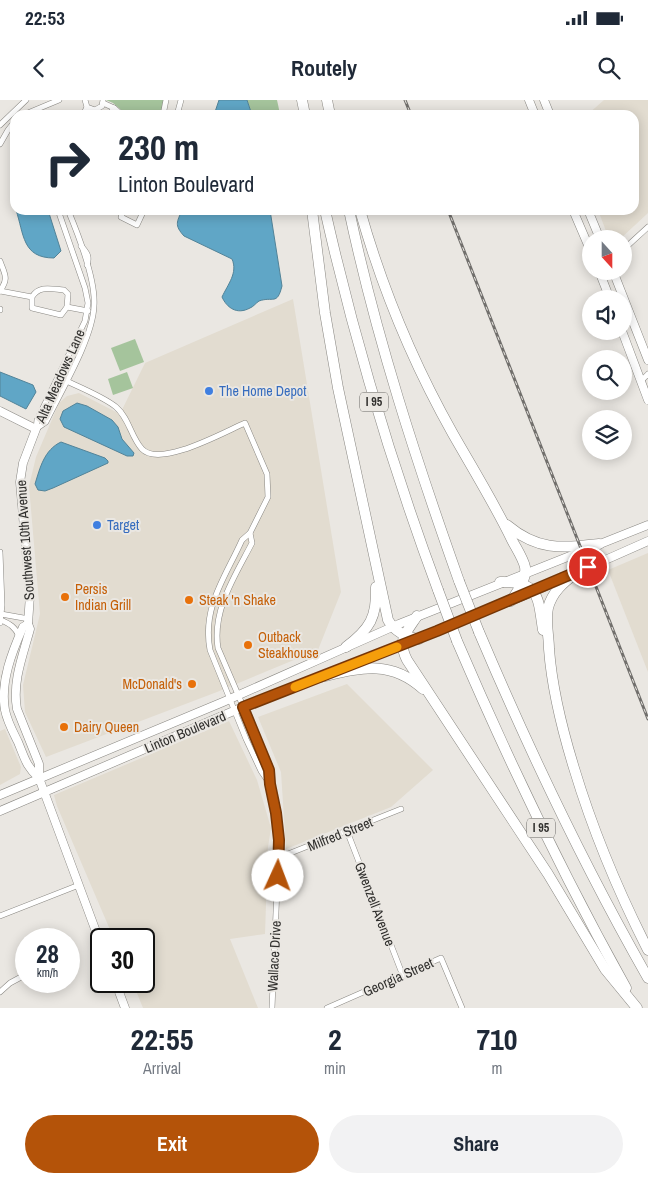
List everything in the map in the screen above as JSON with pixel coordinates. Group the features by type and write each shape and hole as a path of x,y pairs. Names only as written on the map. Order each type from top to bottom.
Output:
{"highway":[{"path":"313,215 325,313 338,388 388,620 403,640 405,656 563,897 605,969 637,1008"},
{"name":"I 95","path":"326,215 346,300 376,407 401,486 457,641 504,750 548,842 637,1008"},
{"name":"I 95","path":"351,215 366,283 395,388 423,478 479,632 559,810 606,903 648,978"},
{"path":"362,215 389,297 418,367 504,522 524,563 525,573 521,584 510,601"},
{"path":"504,522 533,543 563,548 599,544"},
{"path":"346,647 364,632 372,620 376,596 376,568"},
{"path":"576,573 559,588 549,605 547,619 554,685 565,739 590,818 618,888 648,950"},
{"path":"500,582 521,584 533,592 538,600 550,660"},
{"path":"403,640 417,616"},
{"path":"403,640 419,638"},
{"path":"321,677 363,668 384,669 405,676 431,696"}],"main road":[{"path":"575,215 582,231"},
{"path":"590,215 596,230"},
{"path":"617,280 648,360"},
{"path":"626,340 645,381 648,400"},
{"path":"0,411 36,429"},
{"name":"Southwest 10th Avenue","path":"36,429 23,463 20,482 30,595 28,622 30,629 17,679 15,700 20,720 39,764 39,778 95,928"},
{"name":"Linton Boulevard","path":"0,795 230,698 417,616 648,525"},
{"path":"419,638 533,592 648,541"},
{"name":"Southwest 10th Avenue","path":"28,622 23,627 8,667 4,688 5,711 28,768 39,778"},
{"name":"Linton Boulevard","path":"0,811 235,710 321,677 403,640"},
{"path":"119,993 125,1008"}],"street":[{"path":"16,110 26,100"},
{"path":"35,110 59,100"},
{"path":"85,100 90,110"},
{"path":"103,102 116,110"},
{"path":"0,125 10,115"},
{"path":"0,144 10,127"},
{"name":"Alta Meadows Lane","path":"36,429 37,420 85,321 88,303 85,288 60,215"},
{"path":"70,215 79,243 89,259 86,265 78,268"},
{"path":"122,215 121,217 137,225 142,215"},
{"path":"632,241 648,226"},
{"path":"0,261 7,278 0,291 32,297"},
{"name":"Alta Meadows Lane","path":"36,429 46,422 88,335 94,311 94,297 86,265"},
{"path":"40,288 64,290 68,294 67,307 61,315 32,308 32,297 35,291 40,288"},
{"name":"Alta Meadows Lane","path":"67,307 94,311"},
{"path":"645,381 648,374"},
{"path":"58,377 115,406 123,414 140,446 153,455 174,454 245,423 267,474 268,486 268,497 265,506 250,533"},
{"name":"Wallace Drive","path":"270,784 258,765 210,650 207,635 208,617 217,594 242,540 250,533 252,543 222,603 216,635 218,648 267,762 277,820 279,840 272,1008"},
{"path":"0,552 1,619"},
{"path":"1,619 28,622"},
{"path":"1,619 16,629 19,636"},
{"name":"Milfred Street","path":"278,858 401,809"},
{"name":"Gwenzell Avenue","path":"347,831 403,976"},
{"path":"0,916 79,885"},
{"name":"Georgia Street","path":"327,1008 441,958 462,1008"},
{"path":"0,992 15,980"},
{"path":"341,1002 344,1008"}],"shaded area":[{"path":"604,100 648,100 648,213 630,230 606,230 600,215 639,215 639,110 593,110"},
{"path":"293,299 341,592 318,650 217,692 46,757 25,712 23,685 40,614 29,486 36,457 59,403 67,396 79,393 120,414 145,363"},
{"path":"648,553 648,672 608,570"},
{"path":"347,684 433,770 391,807 286,849 281,772 258,717"},
{"path":"229,721 257,780 271,828 268,847 265,934 230,939 258,1008 143,1008 137,993 155,993 155,928 109,928 54,795"},
{"path":"5,729 21,767 20,774 0,785 0,731"}],"green space":[{"path":"106,100 164,100 162,110 121,110"},
{"path":"247,100 277,100 279,110 250,110"},
{"path":"135,339 144,362 120,371 111,348"},
{"path":"127,372 133,388 113,395 108,379"}],"water":[{"path":"219,100 247,100 250,110 216,110"},
{"path":"17,215 50,215 61,251 54,258 36,254 30,249 23,236"},
{"path":"180,215 271,215 282,286 278,296 274,299 259,301 252,307 241,311 230,307 222,297 233,274 234,264 232,259 184,236 177,223"},
{"path":"0,372 33,385 36,392 26,409 0,396"},
{"path":"77,403 87,406 112,420 118,427 122,439 134,453 133,456 127,456 64,427 60,419 63,411"},
{"path":"61,442 105,458 108,463 53,488 45,491 38,490 35,484 44,460 50,450"}],"railway":[{"path":"405,100 409,110"},
{"path":"450,215 648,719"}],"slow traffic":[{"path":"295,687 397,647"}],"place":[{"name":"The Home Depot","path":"209,391"},
{"name":"Target","path":"97,525"},
{"name":"Persis Indian Grill","path":"65,597"},
{"name":"Steak 'n Shake","path":"189,600"},
{"name":"Outback Steakhouse","path":"248,645"},
{"name":"McDonald's","path":"192,684"},
{"name":"Dairy Queen","path":"64,727"}],"route":[{"path":"278,876 279,840 269,770 243,707 437,631 533,592 588,567"}]}
